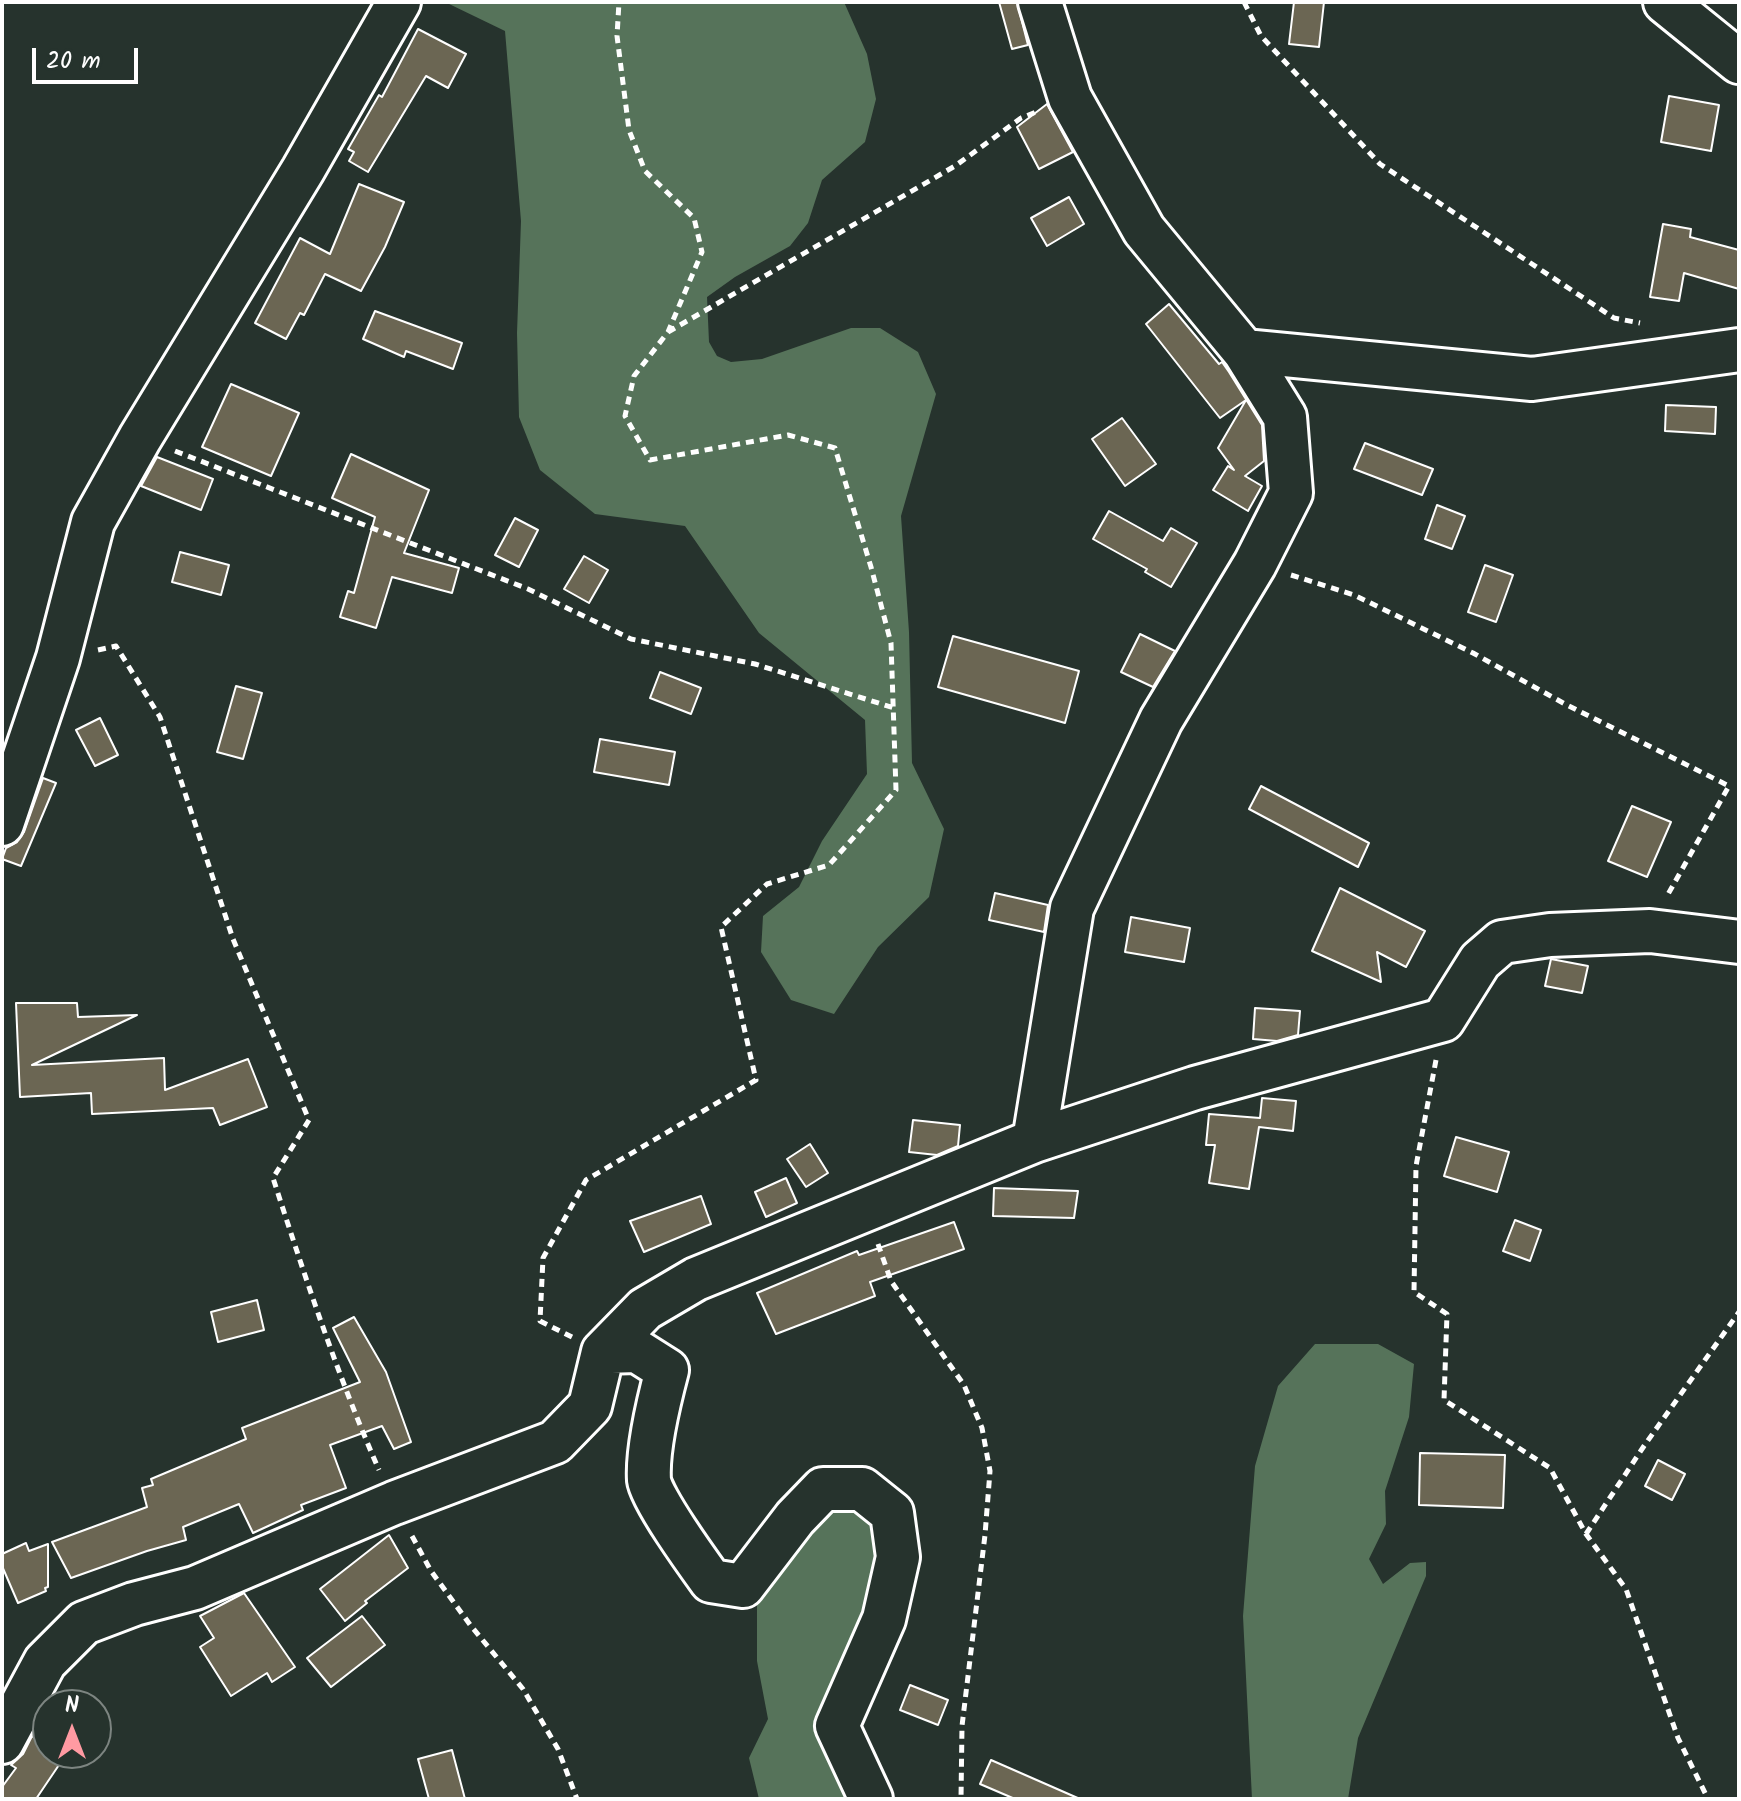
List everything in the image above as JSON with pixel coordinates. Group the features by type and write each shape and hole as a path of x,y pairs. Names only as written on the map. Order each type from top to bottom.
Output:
{"street":[{"path":"2,824 58,658 93,522 140,438 303,170 399,2"},
{"path":"1034,1141 1072,908 1161,720 1255,564 1291,493 1285,417 1244,351 1144,230 1070,98 1040,2"},
{"path":"1665,2 1739,62"},
{"path":"1244,351 1532,379 1739,350"},
{"path":"2,1742 45,1662 84,1623 134,1604 195,1588 394,1503 555,1442 590,1406 603,1352 645,1309 696,1279 1034,1141 1195,1088 1443,1020 1480,961 1502,942 1550,935 1650,931 1739,942"},
{"path":"603,1352 637,1351 667,1370 656,1410 649,1483 684,1545 711,1581 743,1586 795,1518 823,1489 862,1489 892,1513 898,1557 884,1619 837,1726 871,1799"}],"path":[{"path":"603,1352 540,1321 543,1258 586,1180 756,1080 721,927 767,884 829,865 896,790 891,643 835,448 788,435 650,460 625,416 634,376 668,332 702,252 694,218 645,171 629,130 617,36 619,2"},
{"path":"1244,2 1261,36 1380,164 1614,318 1643,323"},
{"path":"668,332 955,166 1021,118 1070,98"},
{"path":"140,438 528,589 631,639 755,664 894,708"},
{"path":"1255,564 1354,595 1729,786 1678,874 1650,931"},
{"path":"58,658 116,646 160,717 233,939 309,1120 273,1178 311,1298 348,1397 394,1503 431,1571 523,1689 558,1749 577,1799"},
{"path":"1443,1020 1416,1166 1414,1292 1447,1314 1444,1400 1550,1468 1586,1534 1626,1589 1678,1738 1708,1799"},
{"path":"866,1209 891,1281 964,1385 982,1428 990,1471 962,1726 961,1799"},
{"path":"1586,1534 1739,1312"}],"green space":[{"path":"445,2 844,2 867,54 876,99 865,142 822,180 808,223 790,246 707,297 709,342 717,356 731,362 762,359 851,328 880,328 918,352 936,394 901,516 909,632 912,763 944,829 929,897 878,947 834,1014 791,1000 761,952 763,916 799,887 822,841 867,774 865,720 759,633 685,526 595,514 540,470 519,417 517,333 521,221 505,31"},
{"path":"1315,1344 1378,1344 1414,1364 1409,1417 1385,1491 1386,1524 1369,1559 1383,1584 1410,1563 1426,1562 1426,1576 1358,1738 1348,1799 1252,1799 1243,1616 1255,1466 1278,1386"},
{"path":"855,1496 878,1519 886,1554 830,1706 865,1799 759,1799 749,1758 768,1719 757,1661 757,1602 797,1545 825,1512"}],"building":[{"path":"999,2 1017,2 1028,45 1012,49"},
{"path":"1294,2 1324,2 1319,47 1289,44"},
{"path":"418,29 466,54 448,88 426,76 368,172 349,161 354,152 348,149 379,95 382,97"},
{"path":"1669,96 1719,105 1711,151 1661,142"},
{"path":"1047,104 1073,152 1039,169 1017,127"},
{"path":"359,184 404,202 385,247 361,291 325,274 304,315 300,313 286,339 255,323 300,238 330,254"},
{"path":"1069,197 1084,224 1047,246 1031,218"},
{"path":"1663,224 1691,229 1690,237 1739,250 1739,289 1684,273 1679,301 1650,297"},
{"path":"1169,304 1219,364 1222,362 1262,425 1264,461 1245,476 1262,486 1248,511 1213,490 1228,466 1234,470 1218,448 1246,400 1220,418 1146,324"},
{"path":"375,311 462,343 453,369 406,351 404,357 363,339"},
{"path":"231,384 299,413 271,476 202,447"},
{"path":"1666,405 1716,407 1715,434 1665,431"},
{"path":"1122,418 1156,464 1125,486 1092,439"},
{"path":"1365,443 1433,469 1422,495 1354,469"},
{"path":"351,454 429,490 404,553 459,568 452,593 392,577 376,628 340,617 348,591 354,593 375,517 332,498"},
{"path":"157,457 213,479 201,510 141,486"},
{"path":"1437,505 1465,516 1452,549 1425,539"},
{"path":"1109,511 1163,541 1171,528 1197,543 1171,587 1145,572 1147,569 1093,539"},
{"path":"515,518 538,530 519,567 495,555"},
{"path":"180,552 229,565 221,595 172,582"},
{"path":"584,556 608,570 589,603 564,589"},
{"path":"1485,565 1513,575 1496,622 1468,612"},
{"path":"1140,634 1175,651 1153,687 1121,672"},
{"path":"953,636 1079,671 1065,723 938,687"},
{"path":"660,672 701,688 691,714 650,698"},
{"path":"236,686 262,693 243,759 217,752"},
{"path":"100,718 118,755 95,766 76,730"},
{"path":"600,739 675,752 669,785 594,772"},
{"path":"43,778 56,783 21,866 2,859 6,848 17,842 24,832"},
{"path":"1261,786 1369,843 1358,867 1249,809"},
{"path":"1632,806 1671,822 1647,877 1608,861"},
{"path":"1340,888 1425,931 1406,967 1377,952 1381,982 1312,951"},
{"path":"995,893 1048,905 1044,932 989,920"},
{"path":"1131,917 1190,928 1184,962 1125,952"},
{"path":"1551,959 1588,966 1582,993 1545,986"},
{"path":"16,1003 77,1003 78,1017 137,1015 32,1065 164,1058 165,1090 248,1059 267,1107 220,1125 213,1108 92,1114 91,1093 20,1097"},
{"path":"1255,1008 1300,1011 1298,1035 1277,1041 1253,1039"},
{"path":"1262,1098 1296,1101 1293,1131 1259,1127 1249,1189 1209,1183 1215,1145 1206,1145 1209,1114 1260,1118"},
{"path":"913,1120 960,1125 958,1146 937,1155 909,1152"},
{"path":"1456,1137 1509,1152 1497,1192 1444,1176"},
{"path":"810,1144 828,1173 806,1187 787,1159"},
{"path":"786,1178 797,1203 766,1217 755,1192"},
{"path":"994,1188 1078,1191 1074,1218 993,1216"},
{"path":"701,1196 711,1224 644,1252 630,1221"},
{"path":"1515,1220 1541,1230 1530,1261 1503,1251"},
{"path":"954,1222 964,1249 870,1282 875,1296 776,1334 757,1293 857,1251 859,1255"},
{"path":"257,1300 264,1330 218,1342 211,1312"},
{"path":"354,1317 386,1372 411,1442 394,1449 382,1426 330,1445 346,1488 301,1505 303,1510 253,1533 239,1504 183,1527 186,1540 71,1578 52,1542 147,1507 142,1488 153,1485 151,1479 246,1439 242,1428 360,1382 333,1328"},
{"path":"1420,1453 1505,1455 1503,1508 1419,1505"},
{"path":"1658,1460 1685,1474 1672,1500 1645,1486"},
{"path":"389,1535 408,1568 365,1601 367,1603 345,1621 320,1589"},
{"path":"26,1543 29,1551 48,1544 48,1587 46,1591 18,1603 2,1566 2,1554"},
{"path":"244,1593 295,1667 272,1682 267,1673 231,1696 200,1647 214,1638 200,1616"},
{"path":"362,1616 385,1645 331,1687 307,1658"},
{"path":"910,1685 948,1700 938,1725 900,1710"},
{"path":"32,1736 32,1769 56,1769 36,1799 2,1799 2,1787 16,1768 11,1765 23,1754"},
{"path":"452,1750 465,1799 429,1799 418,1759"},
{"path":"991,1760 1080,1799 1015,1799 980,1784"}]}
